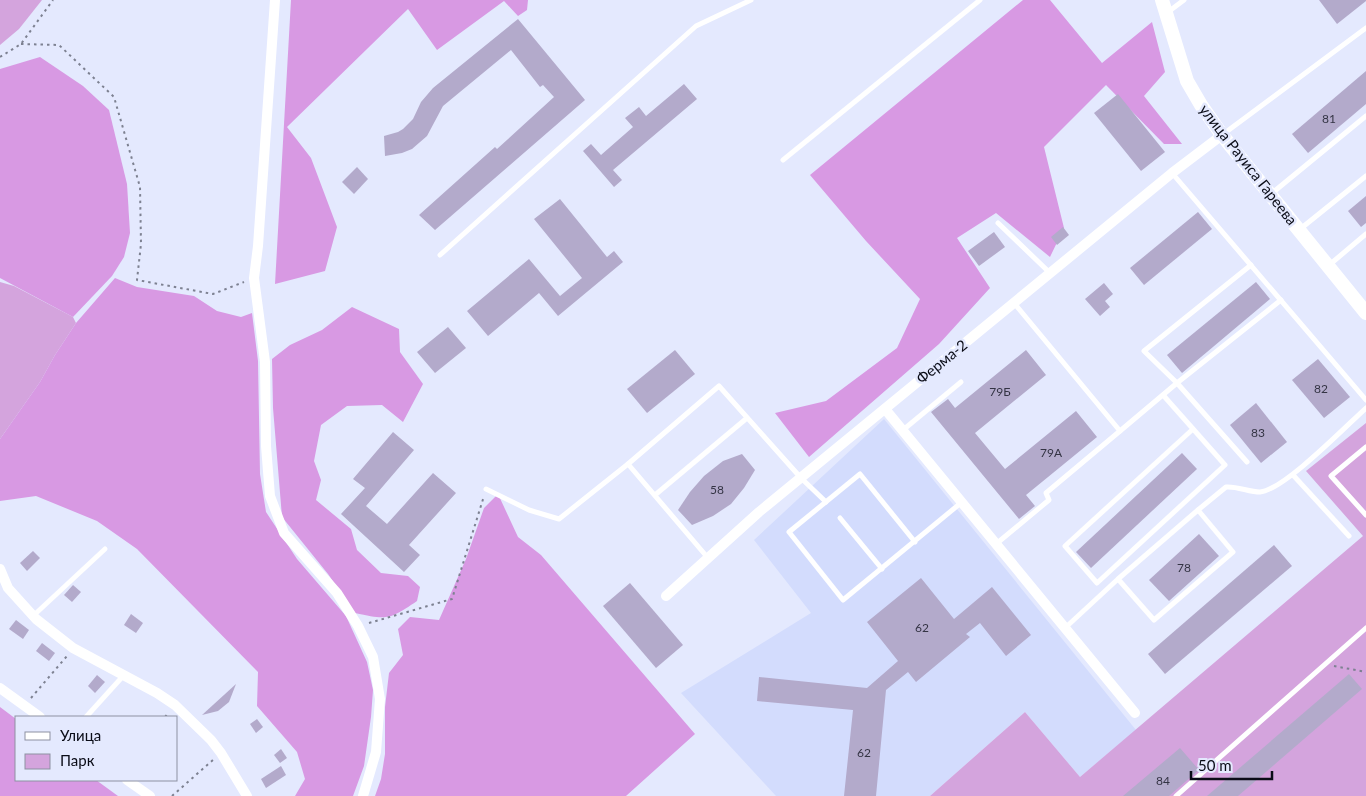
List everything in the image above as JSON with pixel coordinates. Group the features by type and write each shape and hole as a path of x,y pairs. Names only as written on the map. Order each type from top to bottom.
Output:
{"street":[{"path":"275,0 258,246 254,278 264,362 266,446 270,496 284,533 337,593 358,626 373,657 380,699 376,752 363,796"},
{"name":"улица Рауиса Гареева","path":"1162,0 1187,81 1201,105 1222,135 1298,231 1366,313"},
{"name":"Ферма-2","path":"666,596 759,512 1172,173 1222,135"},
{"path":"885,409 1135,713"},
{"path":"0,569 8,588 33,616 73,648 157,693 174,705 211,740 221,753 246,796"},
{"path":"0,688 39,716"},
{"path":"128,781 150,796"}],"lane":[{"path":"440,255 696,26 751,0"},
{"path":"783,160 980,0"},
{"path":"1166,14 1184,0"},
{"path":"1222,135 1366,28"},
{"path":"1270,194 1366,116"},
{"path":"1172,173 1366,400"},
{"path":"1298,231 1366,176"},
{"path":"998,223 1051,274"},
{"path":"1328,266 1366,234"},
{"path":"1247,462 1177,384 1144,351 1251,265"},
{"path":"996,544 1049,500 1046,493 1281,300"},
{"path":"1014,303 1120,431"},
{"path":"902,430 961,382"},
{"path":"486,489 529,510 559,518 628,464 720,386 801,478 826,502"},
{"path":"1163,395 1225,465 1097,583 1065,546 1193,429"},
{"path":"1065,628 1118,579 1226,486 1240,487 1259,492 1272,488 1293,474 1366,408"},
{"path":"655,495 747,418"},
{"path":"1366,447 1331,476 1366,514"},
{"path":"628,464 708,558"},
{"path":"915,542 860,474 789,532 843,600 915,542 962,502"},
{"path":"1293,474 1349,536"},
{"path":"1118,579 1154,620 1234,552 1198,510"},
{"path":"840,518 882,569"},
{"path":"33,616 105,549"},
{"path":"1176,796 1366,628"},
{"path":"87,716 124,675"}],"path":[{"path":"0,57 21,44 53,0"},
{"path":"21,44 59,45 114,97 140,187 141,244 137,280 213,294 254,278"},
{"path":"358,626 452,599 486,489"},
{"path":"24,706 73,648"},
{"path":"1324,664 1366,672"},
{"path":"172,796 221,753"}],"shaded area":[{"path":"291,0 528,0 527,10 518,16 504,1 437,50 408,9 287,127 311,158 337,227 325,271 275,284"},
{"path":"1023,0 1050,0 1102,63 1152,22 1165,72 1144,96 1182,144 1164,144 1106,85 1044,147 1064,228 1050,257 996,213 957,238 990,288 939,344 809,457 775,413 826,401 897,348 920,299 866,241 810,175"},
{"path":"40,57 83,86 109,110 127,184 130,233 124,257 112,276 73,317 0,278 0,69"},
{"path":"115,278 137,287 194,296 217,311 241,317 252,313 258,361 260,474 266,512 297,559 346,616 367,662 373,690 364,766 353,796 295,796 305,779 297,752 257,706 258,672 137,549 97,521 36,496 0,501 0,439 40,382 76,323"},
{"path":"352,307 399,329 400,352 423,384 403,422 382,405 347,406 321,425 314,461 321,480 316,500 351,529 357,550 381,573 408,576 420,587 417,601 388,617 375,617 355,613 328,574 282,517 273,408 272,359 290,345 322,330"},
{"path":"884,419 1136,730 1080,777 1025,712 930,796 776,796 681,693 811,613 754,540"},
{"path":"498,494 518,537 541,555 695,734 626,796 375,796 381,779 385,754 385,707 389,673 403,655 398,629 410,617 439,620 466,559 484,508"},
{"path":"0,707 15,718 15,781 97,781 118,796 0,796"}],"green space":[{"path":"0,0 42,0 19,29 0,45"},
{"path":"0,282 14,286 73,317 76,323 40,382 0,439"},
{"path":"1366,423 1366,796 930,796 1025,712 1080,777 1363,536 1306,471"}],"building":[{"path":"1319,0 1366,0 1366,1 1337,24"},
{"path":"518,19 585,100 435,230 419,215 495,147 497,149 554,97 543,85 540,87 511,50 443,106 427,136 412,149 385,156 384,136 403,129 413,119 421,102 433,88"},
{"path":"1366,71 1366,104 1308,153 1292,134"},
{"path":"684,84 697,99 613,170 622,180 614,187 583,151 591,144 601,155 633,127 625,118 639,107 646,116"},
{"path":"1118,94 1165,152 1141,171 1094,113"},
{"path":"357,167 368,179 354,194 342,182"},
{"path":"1366,196 1366,223 1361,227 1348,211"},
{"path":"560,199 607,257 614,251 623,262 558,316 539,293 488,336 467,311 529,259 560,296 582,278 534,219"},
{"path":"1198,212 1212,229 1144,285 1130,268"},
{"path":"1063,227 1069,235 1057,245 1051,237"},
{"path":"994,232 1005,247 979,266 968,251"},
{"path":"1256,282 1270,299 1182,373 1167,355"},
{"path":"1104,283 1113,294 1105,301 1110,307 1100,316 1085,299"},
{"path":"448,327 466,348 435,373 417,352"},
{"path":"675,350 695,374 647,413 627,389"},
{"path":"1026,350 1046,375 975,433 1005,469 1076,411 1097,437 1026,495 1035,506 1019,519 931,412 948,399 955,408"},
{"path":"1318,359 1350,397 1324,418 1292,380"},
{"path":"1256,403 1287,442 1261,463 1230,425"},
{"path":"393,432 414,450 366,506 387,524 433,473 456,493 409,545 420,555 404,572 341,514 365,488 353,479"},
{"path":"1182,453 1197,469 1091,568 1076,552"},
{"path":"742,454 755,470 744,488 731,504 713,516 692,525 678,510 690,492 704,476 723,461"},
{"path":"1199,534 1219,556 1169,601 1149,580"},
{"path":"1274,545 1292,566 1165,674 1148,654"},
{"path":"33,551 40,558 27,571 20,563"},
{"path":"921,578 954,619 992,587 1031,635 1006,656 980,623 966,634 970,637 916,682 908,672 886,690 876,796 844,796 853,710 757,701 759,677 867,688 898,661 867,622"},
{"path":"630,583 683,645 656,668 603,606"},
{"path":"73,585 81,592 72,602 64,595"},
{"path":"131,614 143,623 136,633 124,625"},
{"path":"16,620 29,630 23,639 9,629"},
{"path":"42,643 55,653 49,661 36,651"},
{"path":"1349,674 1362,689 1238,796 1207,796"},
{"path":"97,675 105,682 95,693 88,686"},
{"path":"236,684 229,702 218,711 202,715"},
{"path":"257,719 263,727 256,733 250,724"},
{"path":"1180,748 1199,770 1169,796 1123,796"},
{"path":"281,749 287,758 280,763 274,755"},
{"path":"281,766 286,775 266,788 261,779"}]}
